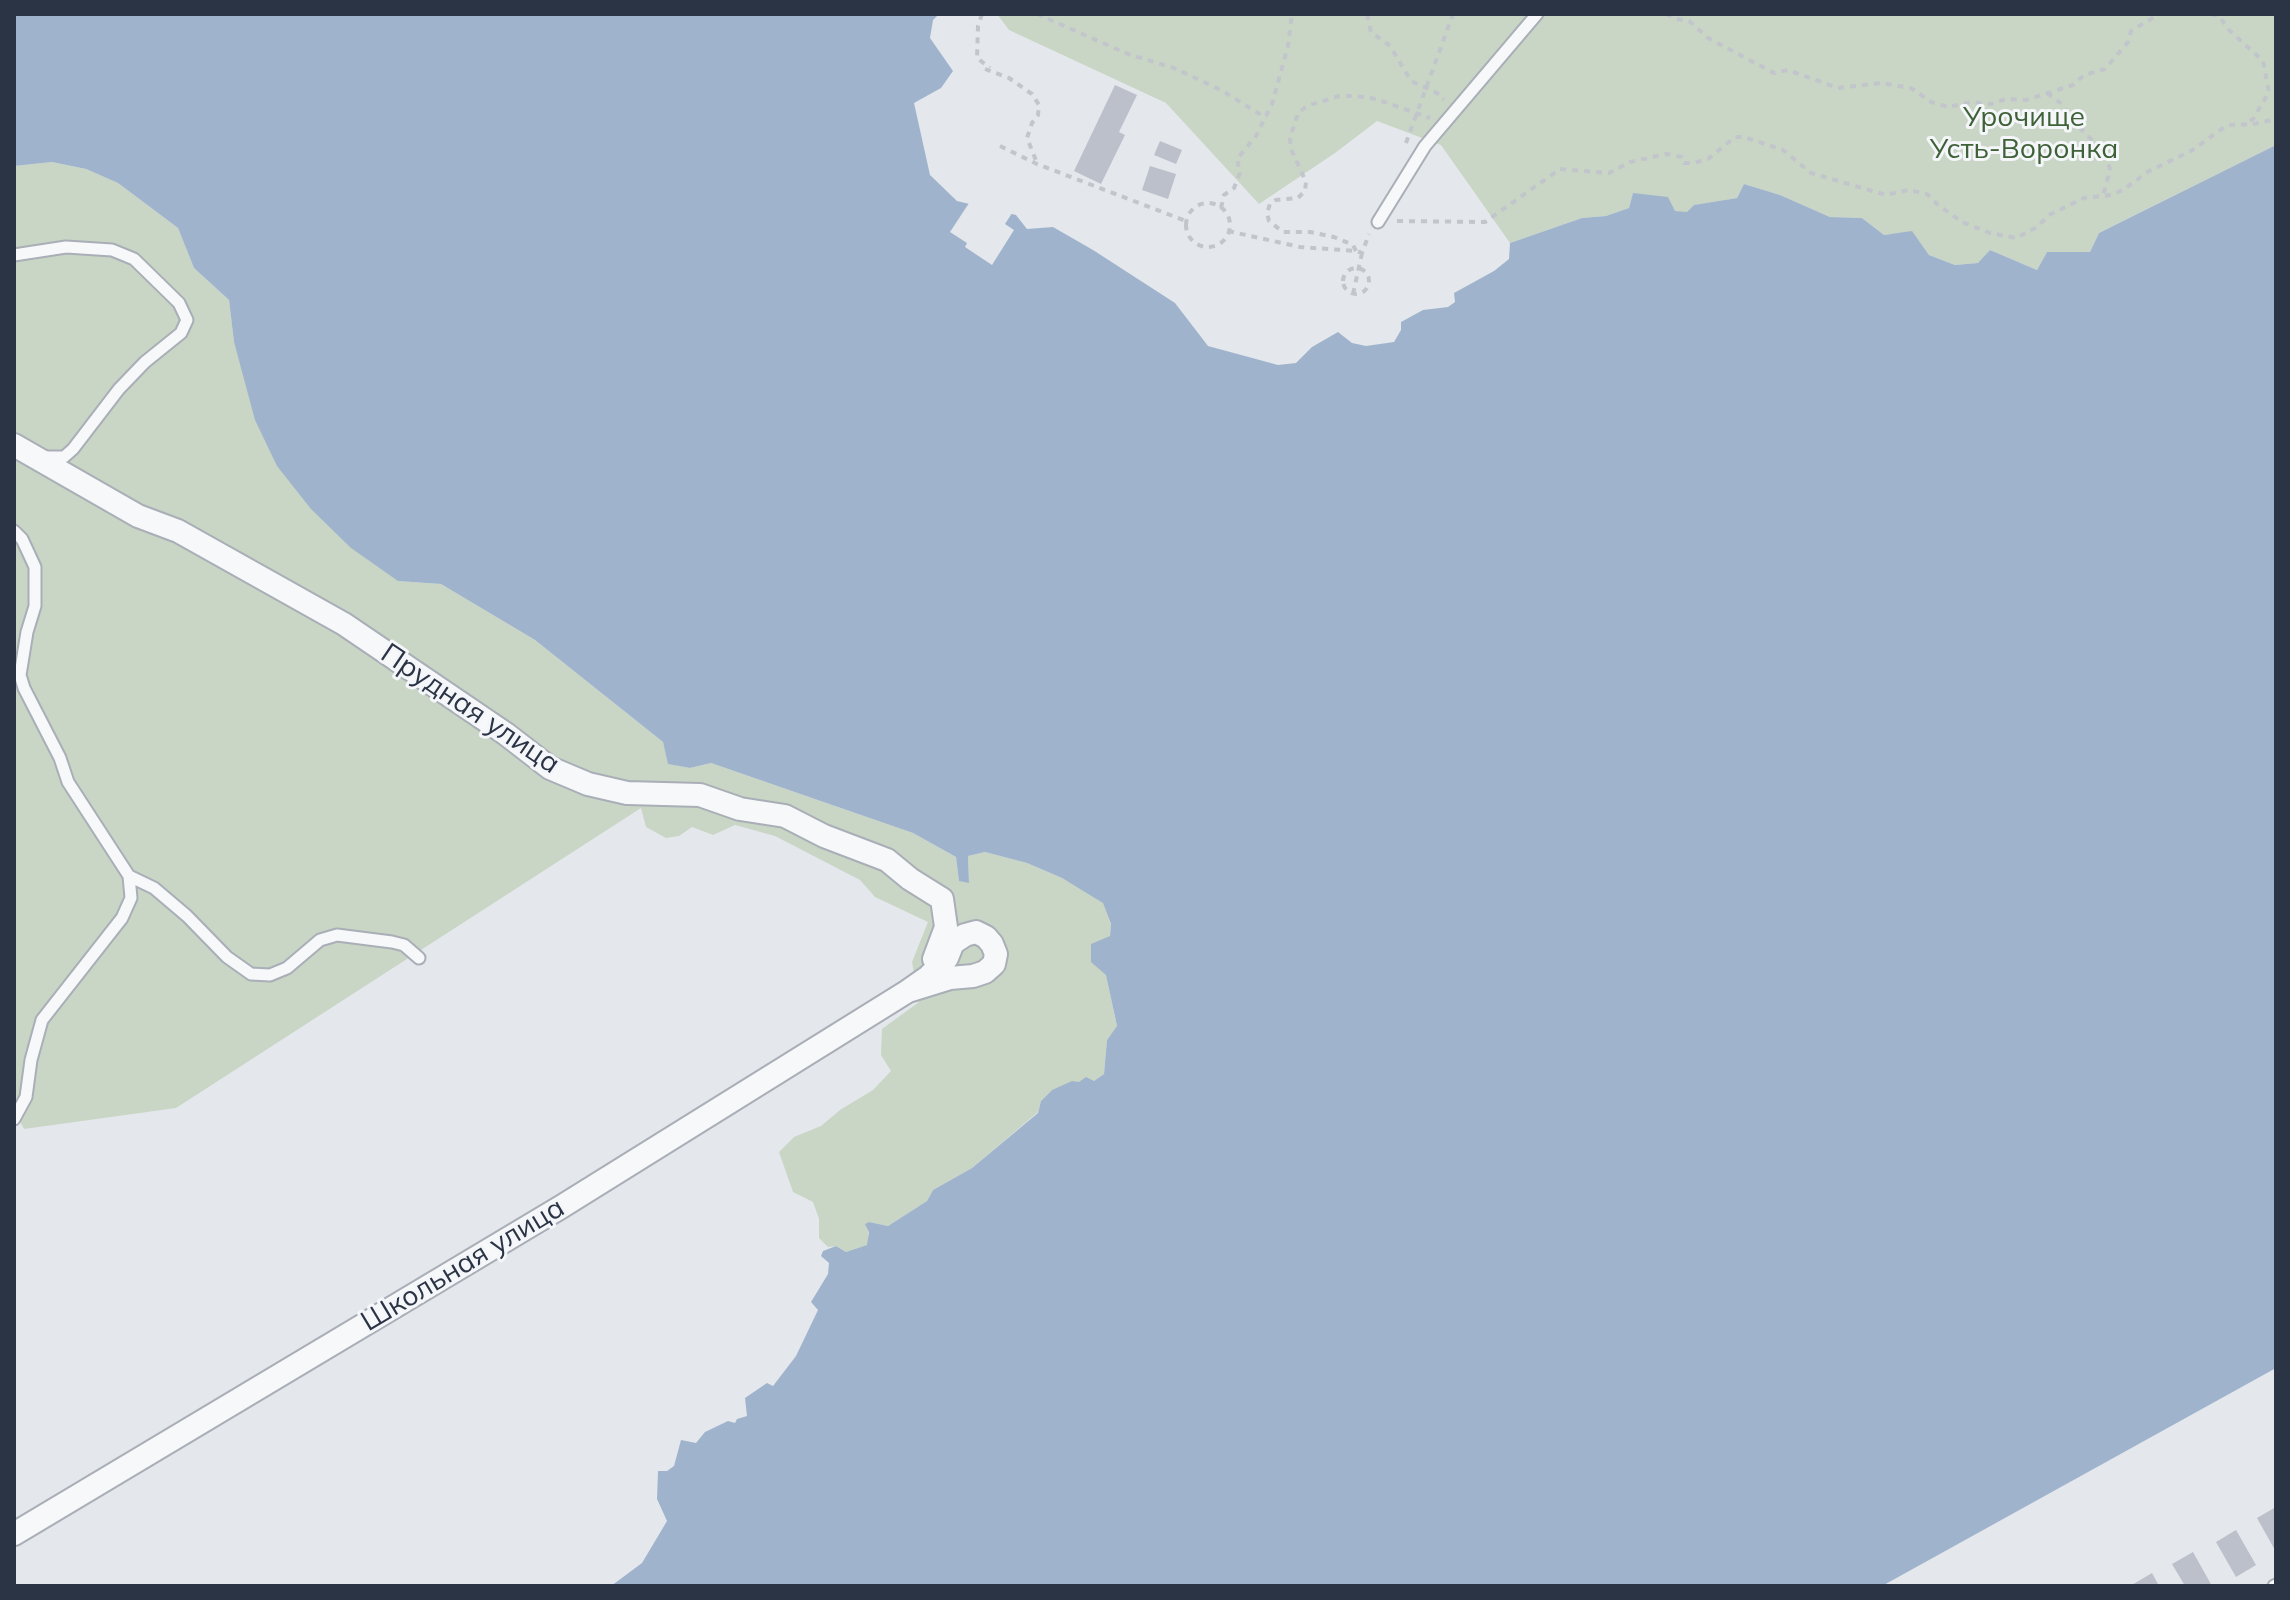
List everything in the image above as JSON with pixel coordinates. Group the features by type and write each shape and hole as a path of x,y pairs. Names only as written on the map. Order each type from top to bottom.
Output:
{"street":[{"name":"Прудная улица","path":"14,445 138,516 178,531 344,624 506,734 550,768 588,784 627,793 700,795 740,809 785,816 824,836 887,860 942,899 946,927 938,954 908,991"},
{"name":"Школьная улица","path":"14,1534 561,1207 908,991"}],"lane":[{"path":"1378,222 1425,146 1537,14"},
{"path":"14,255 66,247 112,250 134,259 179,303 187,320 181,333 145,362 119,389 73,449 64,457 39,457"},
{"path":"14,531 22,539 35,567 35,606 20,675 24,688 60,758 68,782 129,876 131,898 122,918 42,1020 31,1060 26,1097 14,1119"},
{"path":"129,876 154,888 227,957 251,974 270,975 287,968 320,940 337,935 404,945 419,958"}],"path":[{"path":"982,14 978,26 977,58 997,74"},
{"path":"1037,14 1128,54 1174,68 1221,90 1266,118"},
{"path":"1221,208 1224,195 1234,188 1240,173 1237,159 1256,136 1272,104 1288,46 1292,14"},
{"path":"1367,14 1371,32 1390,46 1411,81 1442,97 1444,113"},
{"path":"1402,155 1453,14"},
{"path":"1666,14 1689,21 1708,38 1774,73 1788,70 1838,88 1881,83 1896,85 1911,88 1931,102 1949,107 1971,102 1991,104 2006,99 2026,100 2073,85 2084,75 2105,69 2128,42 2131,31 2159,14"},
{"path":"2211,14 2219,16 2263,61 2269,92 2253,119 2244,124"},
{"path":"985,69 1032,94 1039,105 1038,115 1027,138 1037,164"},
{"path":"2047,93 2062,104 2074,122 2106,154 2110,170 2103,196"},
{"path":"1356,251 1353,245 1334,237 1310,232 1283,232 1269,221 1267,213 1270,204 1276,200 1298,198 1305,191 1306,182 1291,149 1290,138 1298,113 1307,106 1339,96 1376,99 1416,115 1437,118"},
{"path":"1353,294 1362,253 1373,223 1485,222 1560,169 1609,173 1630,162 1667,154 1682,157 1684,163 1693,163 1708,159 1735,137 1753,138 1783,150 1811,173 1886,195 1908,190 1927,194 1962,222 2010,239 2021,237 2051,214 2084,198 2123,190 2159,165 2191,151 2226,126 2276,119"},
{"path":"1000,146 1037,164 1186,221"},
{"path":"1200,204 1214,204 1228,218 1228,231 1220,243 1199,245 1188,235 1186,221 1193,208 1200,204"},
{"path":"1228,231 1300,247 1362,253"},
{"path":"1359,268 1366,272 1369,285 1364,292 1353,294 1345,289 1344,276 1350,270 1359,268"}],"green space":[{"name":"Урочище Усть-Воронка","path":"997,14 2276,14 2276,145 2099,233 2090,252 2047,252 2037,270 1990,250 1979,263 1955,265 1929,255 1912,232 1884,235 1862,218 1830,217 1780,195 1744,184 1737,198 1695,205 1687,213 1675,212 1633,193 1629,208 1606,216 1582,218 1510,243 1441,145 1377,121 1259,204 1166,103 1009,30"},
{"path":"52,162 86,169 118,183 178,228 194,268 229,300 234,342 244,375 398,581 441,584 535,640 663,742 669,764 690,768 711,763 913,833 956,857 959,881 969,882 968,856 985,852 1027,863 1062,878 1103,902 1111,925 1106,974 1117,1027 1107,1040 1104,1074 1094,1081 1052,1090 1041,1101 1038,1112 972,1168 933,1190 927,1201 888,1226 869,1222 868,1245 846,1252 836,1246 828,1247 819,1238 819,1219 813,1202 793,1192 779,1152 794,1137 821,1126 873,1090 891,1071 881,1055 882,1029 919,1002 912,962 928,922 875,897 860,880 775,836 735,825 713,835 692,827 679,836 666,838 646,827 641,808 176,1108 24,1129 14,1110 14,166"}],"water":[{"path":"14,14 939,14 933,20 930,38 953,71 941,88 914,103 930,175 957,201 1016,215 1027,229 1053,227 1093,250 1175,303 1208,346 1278,365 1296,363 1312,347 1338,332 1352,343 1366,346 1394,342 1401,330 1401,322 1423,310 1448,307 1455,302 1454,293 1509,259 1510,243 1582,218 1606,216 1629,208 1633,193 1668,197 1675,211 1687,212 1694,205 1737,198 1744,184 1780,195 1830,217 1862,218 1884,235 1912,231 1929,255 1955,265 1978,263 1990,250 2037,270 2047,252 2090,252 2099,233 2276,145 2276,1368 1882,1586 611,1586 642,1563 667,1521 657,1499 658,1471 667,1471 674,1466 681,1440 696,1443 705,1432 747,1416 745,1398 767,1383 773,1386 796,1356 818,1310 811,1302 828,1274 829,1263 821,1256 823,1251 836,1246 846,1252 867,1245 869,1232 865,1224 888,1226 927,1201 933,1190 972,1168 1038,1113 1041,1101 1052,1090 1086,1077 1094,1081 1104,1074 1107,1040 1117,1026 1106,975 1091,962 1091,944 1110,936 1111,924 1103,903 1062,878 1027,863 985,852 968,856 969,883 959,881 956,857 913,833 711,763 690,768 668,764 663,742 535,640 441,584 398,581 351,548 311,509 277,466 255,420 234,342 229,300 194,268 178,228 118,183 86,169 52,162 14,166"}],"pier":[{"path":"971,200 1014,210 1005,224 1014,230 992,265 965,247 967,243 950,232"}],"building":[{"path":"1115,85 1137,95 1119,132 1125,135 1101,184 1074,171"},
{"path":"1160,141 1182,150 1176,164 1154,155"},
{"path":"1150,166 1176,174 1168,199 1142,190"},
{"path":"2276,1507 2276,1552 2257,1518"},
{"path":"2236,1530 2256,1565 2236,1577 2216,1542"},
{"path":"2193,1552 2212,1586 2185,1586 2172,1564"},
{"path":"2152,1573 2159,1586 2130,1586"}]}
